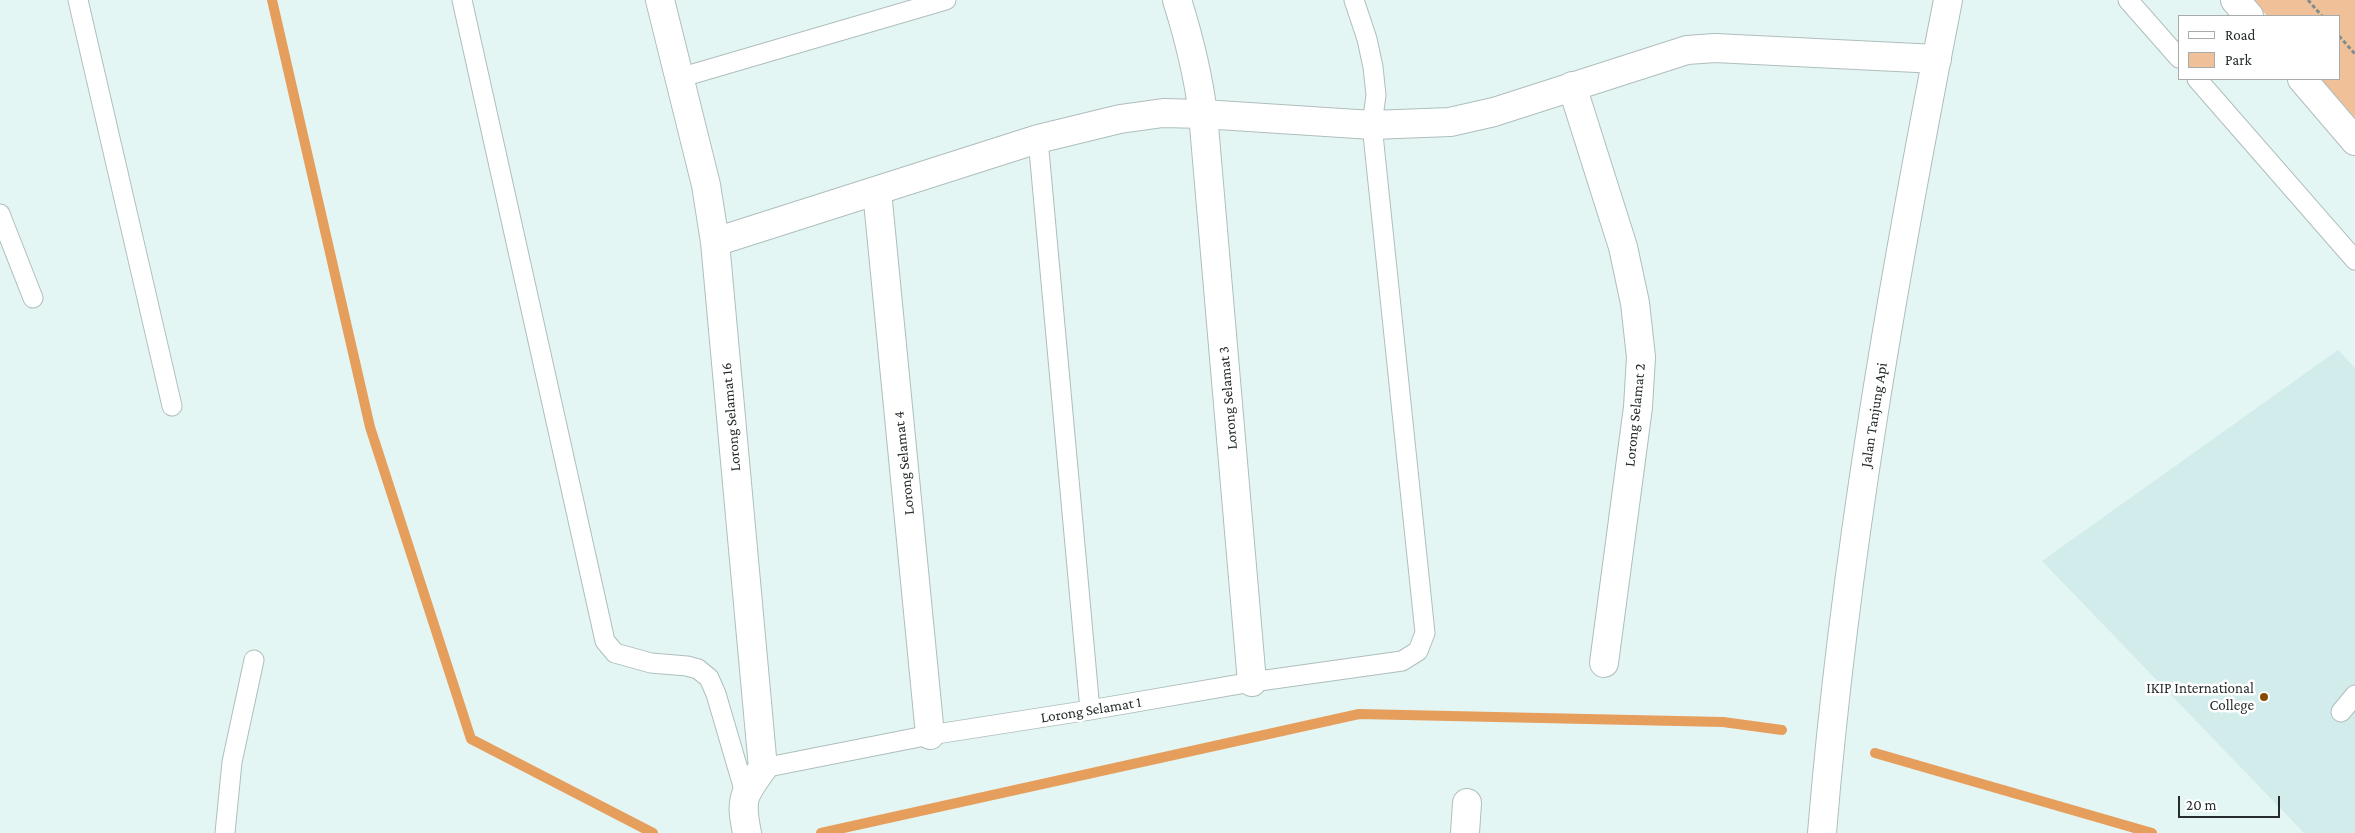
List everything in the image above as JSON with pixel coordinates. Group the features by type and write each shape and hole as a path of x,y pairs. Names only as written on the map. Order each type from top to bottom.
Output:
{"street":[{"name":"Lorong Selamat 16","path":"660,0 706,185 715,242 763,768"},
{"name":"Lorong Selamat 3","path":"1177,0 1194,58 1203,114 1252,682"},
{"name":"Jalan Tanjung Api","path":"1822,833 1828,758 1869,437 1948,0"},
{"path":"2235,0 2248,15"},
{"path":"715,242 1038,139 1120,119 1163,114 1203,114 1372,125 1450,122 1494,112 1687,50 1716,48 1937,59"},
{"path":"2303,80 2355,142"},
{"name":"Lorong Selamat 2","path":"1572,86 1623,247 1635,303 1641,357 1638,407 1604,662"},
{"name":"Lorong Selamat 4","path":"877,191 930,735"},
{"path":"746,828 743,808 745,793 763,768"},
{"path":"1465,833 1466,803"}],"lane":[{"path":"78,0 172,406"},
{"path":"462,0 604,641 615,653 651,662 698,669 709,678 716,694 745,793"},
{"path":"680,78 946,0"},
{"path":"1354,0 1367,39 1373,67 1376,95 1372,125"},
{"path":"2128,0 2178,57"},
{"path":"2198,80 2355,260"},
{"name":"Lorong Selamat 1","path":"763,768 930,735 1252,682 1402,661 1418,651 1426,633 1372,125"},
{"path":"1038,139 1090,710"},
{"path":"0,214 33,298"},
{"path":"224,833 232,762 254,660"},
{"path":"2341,712 2355,695"}],"path":[{"path":"2308,0 2321,15"},
{"path":"2340,37 2355,54"}],"shaded area":[{"name":"IKIP International College","path":"2338,350 2355,368 2355,833 2304,833 2042,561"}],"green space":[{"path":"2253,0 2355,0 2355,119 2321,80 2340,80 2340,15 2266,15"}],"waterway":[{"path":"272,0 370,427 471,739 653,833"},
{"path":"821,833 1359,714 1723,722 1782,730"},
{"path":"1875,753 2152,833"}],"place":[{"name":"IKIP International College","path":"2264,697"}]}
